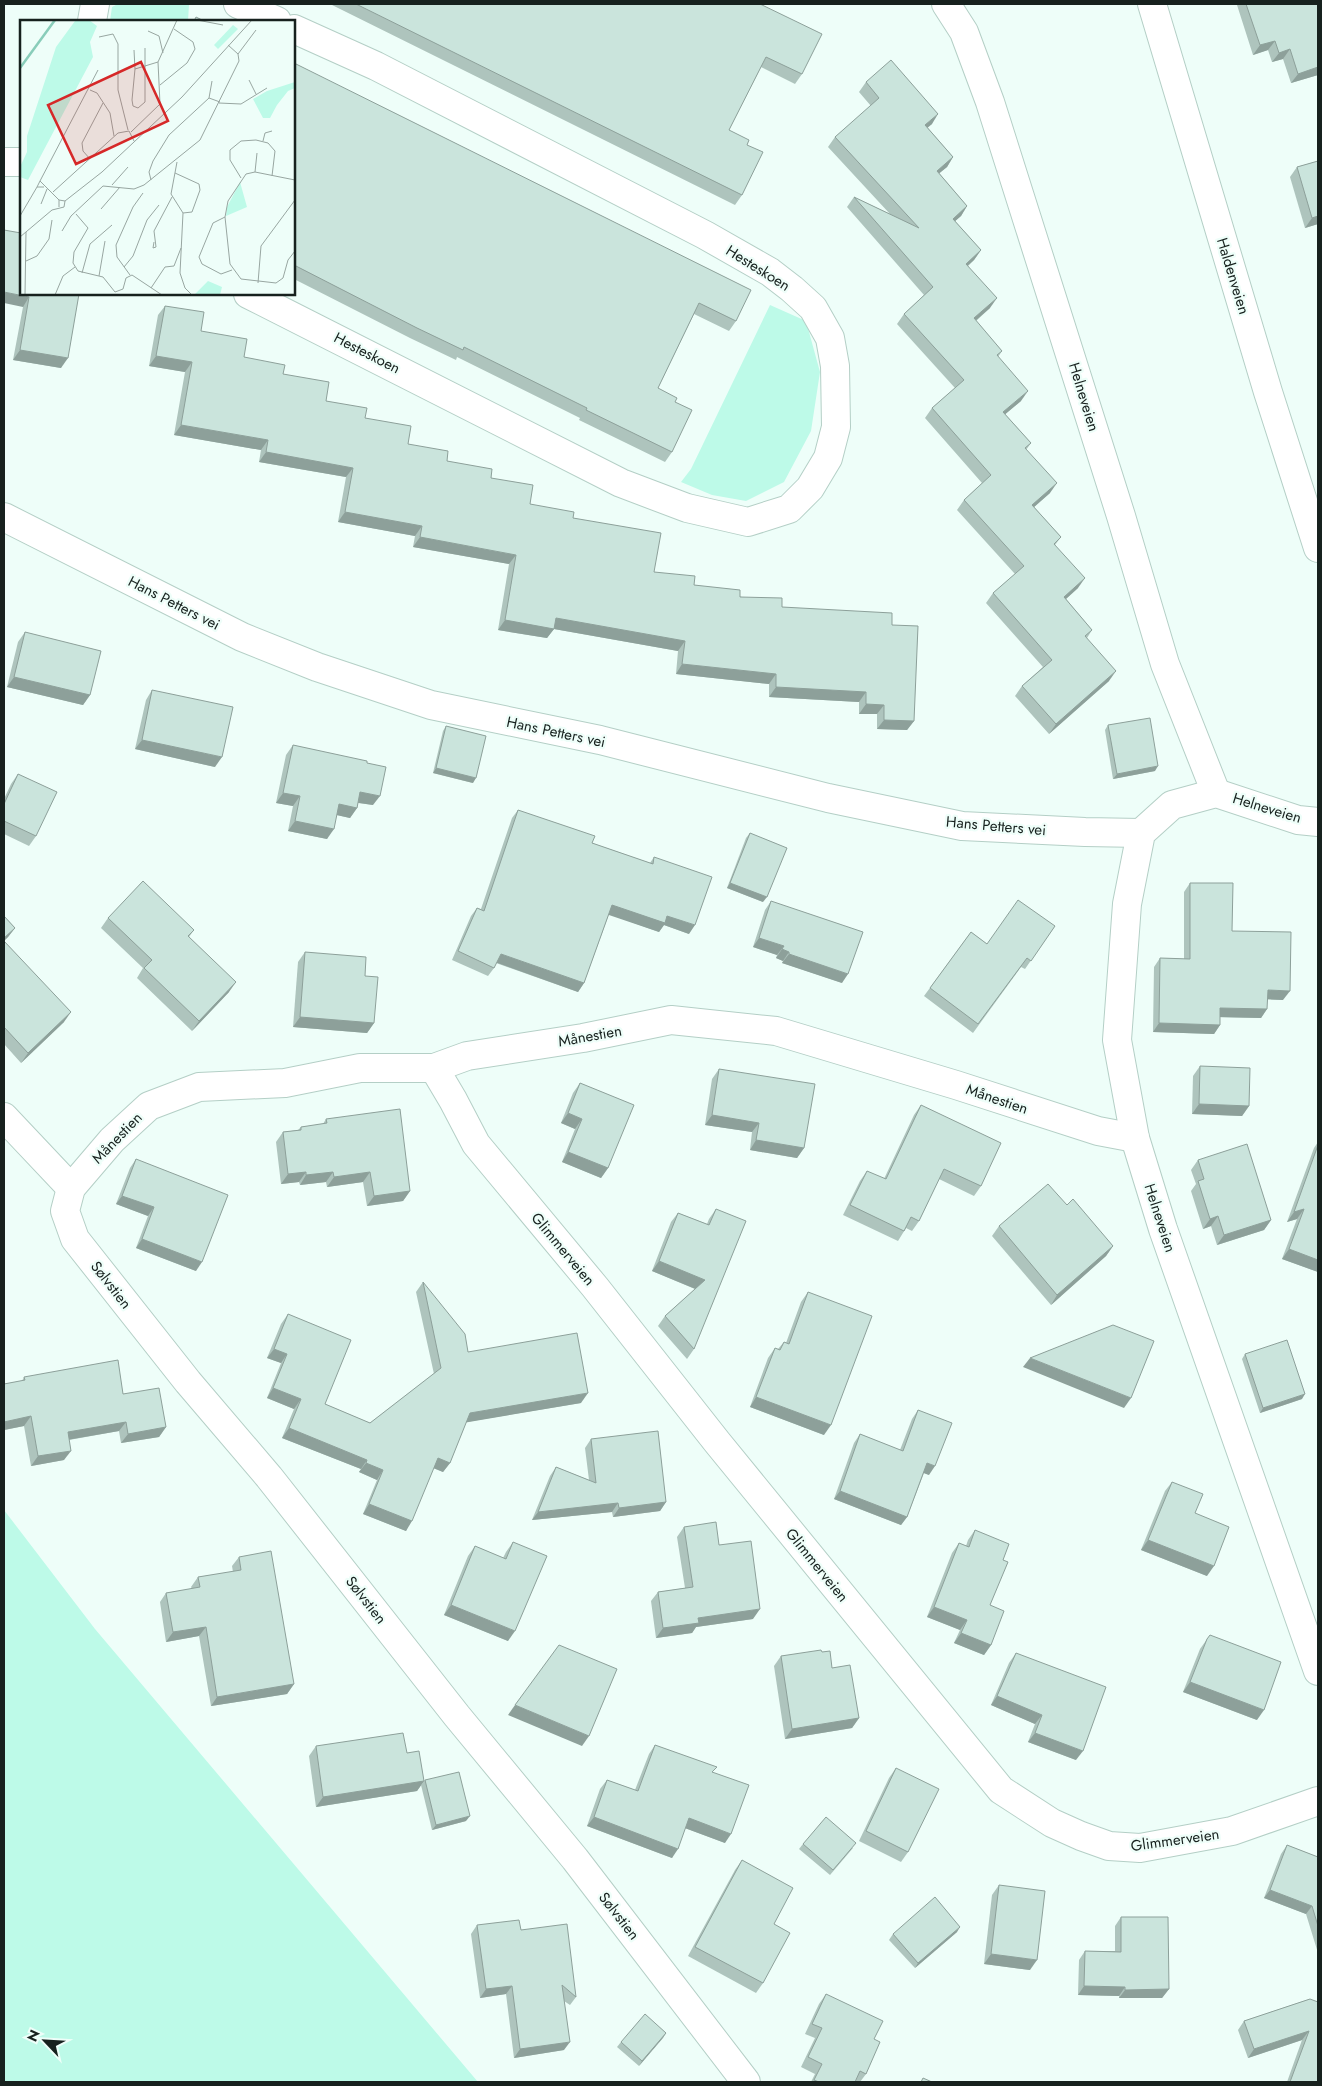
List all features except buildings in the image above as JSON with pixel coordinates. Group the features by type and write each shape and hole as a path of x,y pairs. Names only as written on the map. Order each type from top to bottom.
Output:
{"street":[{"path":"92,20 95,4"},
{"path":"238,4 275,20"},
{"name":"Helneveien","path":"946,4 964,32 990,102 1118,506 1165,664 1216,793"},
{"name":"Haldenveien","path":"1152,4 1268,392 1318,548"},
{"name":"Hesteskoen","path":"250,295 621,483 687,508 748,522 789,509 810,488 828,458 836,427 835,366 830,338 813,308 792,288 770,272 696,230 376,66 295,29"},
{"path":"4,162 20,162"},
{"name":"Hans Petters vei","path":"4,517 242,637 317,667 431,705 600,740 828,798 962,826 1141,833"},
{"name":"Helneveien","path":"1318,822 1298,820 1216,793 1172,805 1141,833 1127,904 1117,1040 1135,1138 1163,1229 1318,1671"},
{"name":"Månestien","path":"71,1188 112,1140 148,1106 199,1087 285,1083 360,1068 434,1068 466,1056 583,1038 672,1020 776,1031 956,1084 1017,1106 1098,1131 1135,1138"},
{"name":"Glimmerveien","path":"434,1068 476,1144 595,1287 717,1442 1001,1790 1052,1823 1081,1836 1109,1846 1140,1848 1232,1831 1318,1801"},
{"path":"4,1117 71,1188"},
{"name":"Sølvstien","path":"71,1188 65,1212 75,1239 188,1382 269,1477 474,1738 575,1859 746,2082"}],"green space":[{"path":"118,4 185,4 189,5 188,20 110,20 112,7"},
{"path":"770,305 806,321 820,372 811,431 784,482 746,501 712,495 681,482 691,469"},
{"path":"4,1510 95,1629 478,2082 4,2082"}]}
